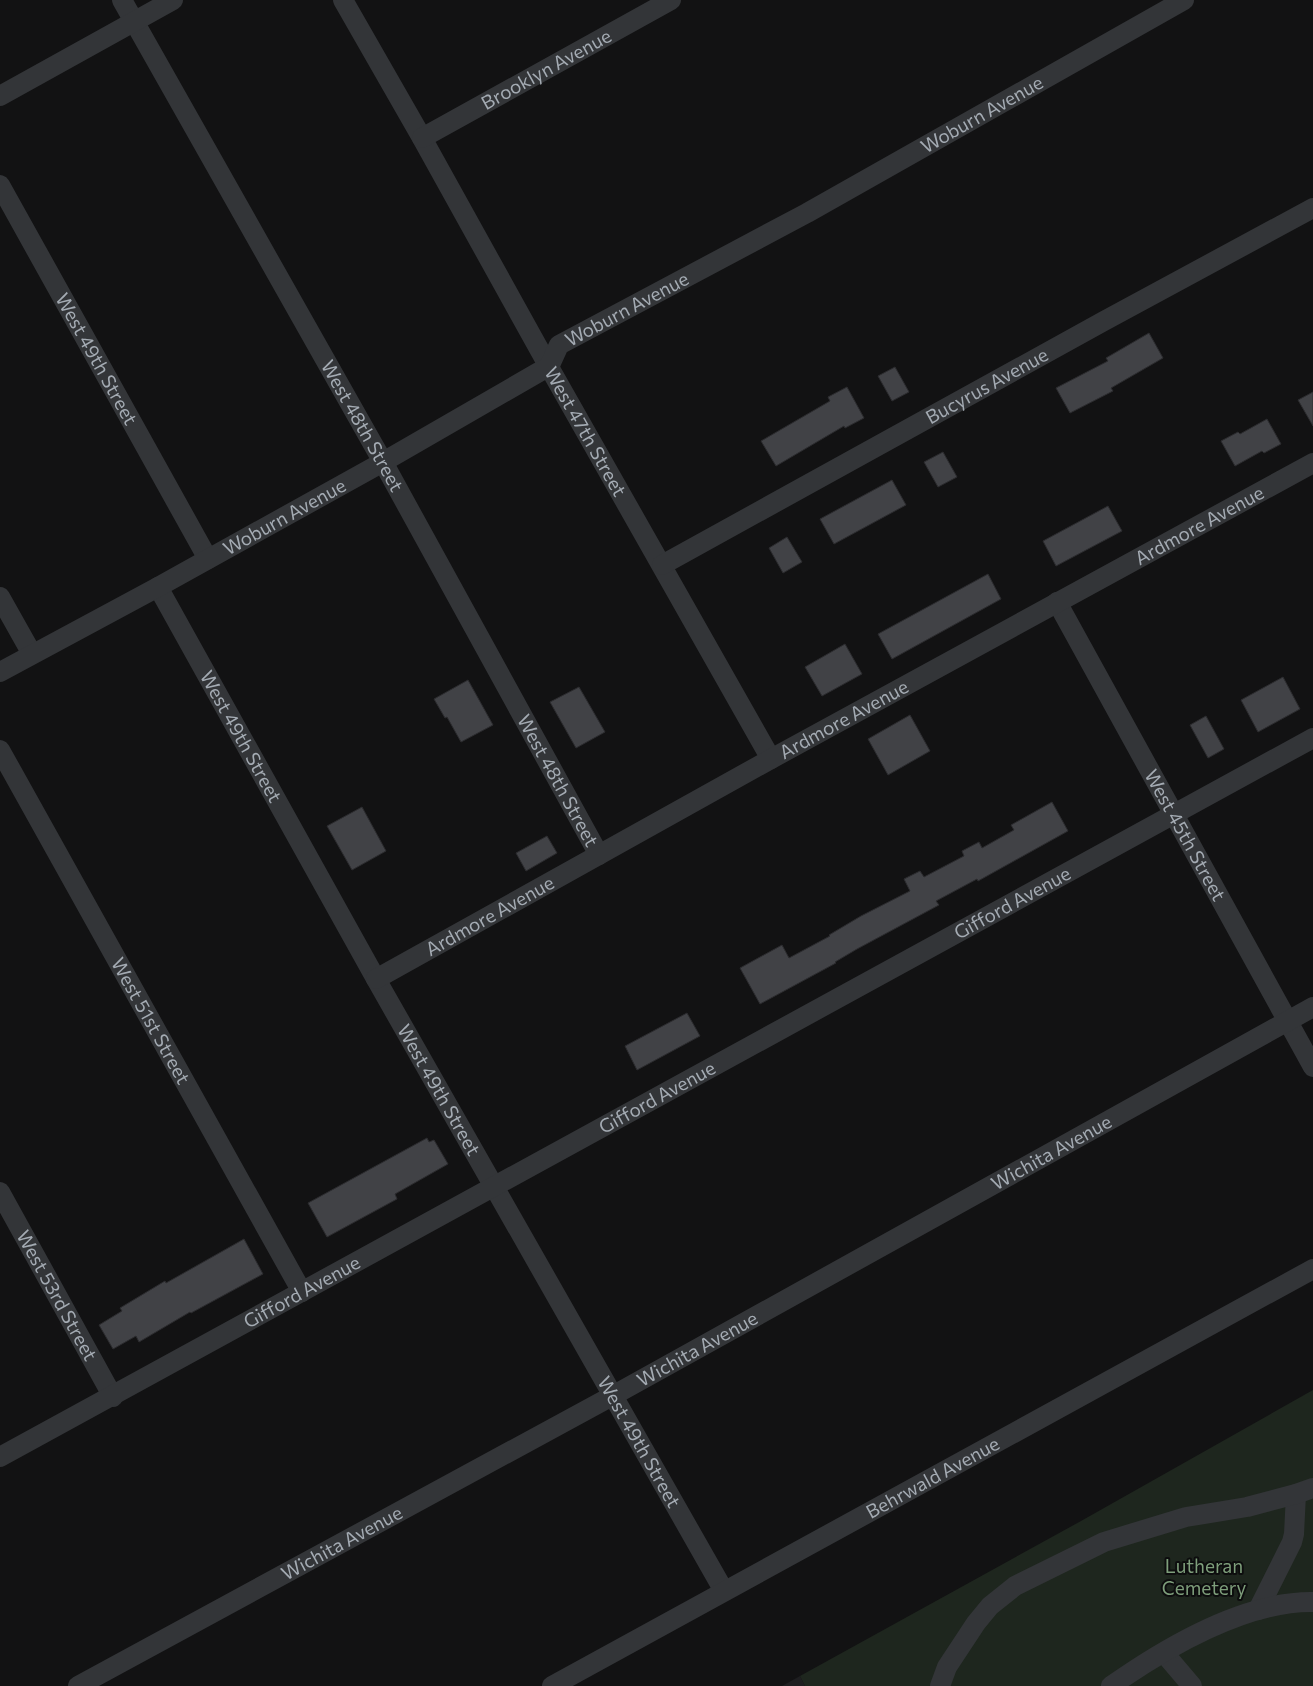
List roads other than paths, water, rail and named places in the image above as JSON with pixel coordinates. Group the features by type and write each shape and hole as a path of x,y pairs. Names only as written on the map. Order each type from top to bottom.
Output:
{"street":[{"name":"West 48th Street","path":"122,0 383,462 598,854"},
{"path":"0,96 173,0"},
{"name":"West 47th Street","path":"342,0 422,138 771,759"},
{"name":"Brooklyn Avenue","path":"422,138 671,0"},
{"name":"Woburn Avenue","path":"0,672 383,462 549,366 559,345 807,213 1184,0"},
{"name":"West 49th Street","path":"0,184 208,559"},
{"name":"Bucyrus Avenue","path":"662,565 1112,316 1313,208"},
{"name":"Ardmore Avenue","path":"376,979 598,854 1313,463"},
{"name":"West 49th Street","path":"158,587 376,979 614,1394 724,1591"},
{"path":"0,597 32,654"},
{"name":"West 45th Street","path":"1057,602 1313,1067"},
{"name":"Gifford Avenue","path":"0,1457 113,1397 494,1186 1313,738"},
{"name":"West 51st Street","path":"0,750 302,1292"},
{"name":"Wichita Avenue","path":"78,1686 614,1394 1313,1007"},
{"name":"West 53rd Street","path":"0,1192 113,1397"},
{"name":"Behrwald Avenue","path":"552,1686 1313,1269"},
{"path":"940,1686 947,1667 976,1623 990,1606 1015,1586 1113,1539 1186,1517 1247,1507 1305,1491 1292,1542 1258,1610"},
{"path":"1111,1686 1164,1653 1233,1618 1288,1603 1313,1602"},
{"path":"1164,1653 1192,1686"}],"park label":[{"name":"Lutheran Cemetery","path":"1204,1577"}]}
